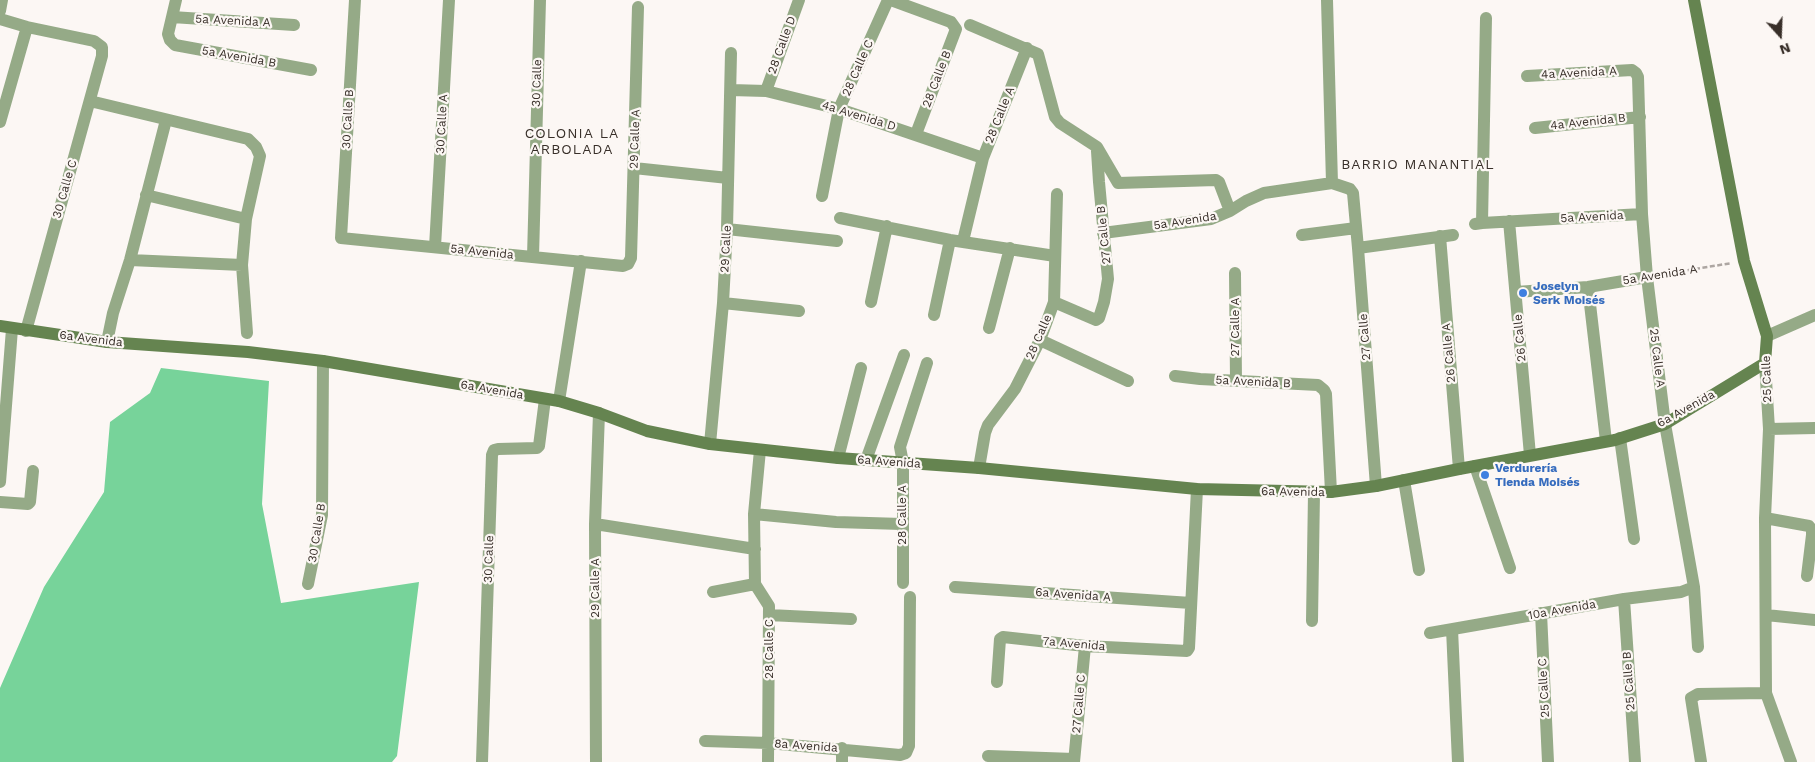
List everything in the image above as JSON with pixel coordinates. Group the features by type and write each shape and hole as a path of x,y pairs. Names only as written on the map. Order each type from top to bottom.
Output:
{"street":[{"path":"0,10 2,0"},
{"path":"172,17 176,0"},
{"name":"30 Calle B","path":"341,238 356,0"},
{"name":"30 Calle A","path":"434,247 449,0"},
{"name":"30 Calle","path":"533,257 540,0"},
{"name":"28 Calle D","path":"766,91 799,0"},
{"name":"28 Calle B","path":"889,0 951,22 956,29 916,134"},
{"name":"28 Calle C","path":"822,196 839,109 889,0"},
{"path":"1327,0 1332,183"},
{"name":"25 Calle","path":"1694,0 1744,261 1766,336 1765,363 1769,429 1765,518 1766,693 1791,762"},
{"name":"29 Calle A","path":"623,266 628,264 631,258 638,7"},
{"name":"5a Avenida A","path":"172,17 294,25"},
{"name":"5a Avenida B","path":"172,17 168,34 170,40 175,45 311,70"},
{"name":"5a Avenida","path":"1486,18 1479,223 1642,214"},
{"path":"0,19 27,27 0,122"},
{"path":"970,25 1038,54 1041,59 1051,107 1055,117 1060,123 1097,146 1118,183 1212,179 1219,182 1230,211"},
{"name":"30 Calle C","path":"26,331 102,56 102,47 94,41 27,27"},
{"name":"28 Calle A","path":"963,241 983,158 1027,48"},
{"name":"29 Calle","path":"710,444 723,303 727,229 731,53"},
{"name":"4a Avenida A","path":"1527,76 1632,70"},
{"name":"25 Calle A","path":"1632,70 1636,72 1638,77 1642,214 1647,277 1665,424 1694,587 1698,647"},
{"name":"4a Avenida D","path":"731,90 766,91 839,109 983,158"},
{"path":"90,101 248,140 256,147 260,156 246,219 242,265 246,333"},
{"name":"4a Avenida B","path":"1535,128 1640,117"},
{"path":"107,342 113,313 130,260 166,120"},
{"name":"27 Calle B","path":"1054,302 1096,320 1099,318 1108,286 1097,146"},
{"path":"634,168 728,178"},
{"name":"5a Avenida","path":"1103,233 1211,219 1264,193 1332,183 1350,189"},
{"name":"27 Calle","path":"1350,189 1353,193 1358,248 1376,486"},
{"name":"28 Calle","path":"979,468 984,433 988,424 1015,389 1040,340 1054,302 1057,194"},
{"path":"146,195 246,219"},
{"path":"840,218 950,240 1055,256"},
{"name":"26 Calle","path":"1509,221 1530,455"},
{"path":"871,302 887,226"},
{"path":"1302,234 1356,228"},
{"path":"727,229 837,241"},
{"path":"1358,248 1454,235"},
{"name":"26 Calle A","path":"1440,236 1459,468"},
{"name":"5a Avenida","path":"341,238 623,266"},
{"path":"934,315 950,240"},
{"path":"989,328 1010,248"},
{"path":"130,260 242,265"},
{"path":"558,401 581,262"},
{"name":"27 Calle A","path":"1235,273 1236,380"},
{"name":"5a Avenida A","path":"1516,292 1588,286 1647,277"},
{"path":"1588,286 1606,441"},
{"path":"723,303 799,312"},
{"path":"1766,336 1815,316"},
{"path":"0,482 6,327"},
{"name":"6a Avenida","path":"6,327 107,342 248,352 323,361 558,401 599,413 647,432 710,444 838,458 979,468 1197,489 1314,493 1376,486 1459,468 1620,438 1665,424 1765,363"},
{"path":"1040,340 1128,381"},
{"path":"866,460 904,355"},
{"name":"30 Calle B","path":"308,584 322,515 323,361"},
{"name":"28 Calle A","path":"903,583 903,463 900,447 927,363"},
{"path":"838,458 861,368"},
{"name":"5a Avenida B","path":"1175,376 1318,385 1326,394 1331,492"},
{"name":"30 Calle","path":"482,762 492,455 494,450 498,449 537,448 539,446 545,399"},
{"name":"29 Calle A","path":"596,762 595,524 599,413"},
{"path":"1769,429 1815,428"},
{"path":"1620,438 1634,539"},
{"path":"713,592 755,584 754,514 760,450"},
{"path":"1475,466 1510,568"},
{"path":"0,502 28,504 30,502 34,471"},
{"path":"1404,480 1419,570"},
{"path":"1191,603 1197,489"},
{"path":"1312,621 1314,493"},
{"path":"754,514 836,522 902,524"},
{"path":"1765,518 1810,526 1812,530 1807,576"},
{"path":"595,524 755,549"},
{"name":"28 Calle C","path":"755,584 768,602 769,615 768,762"},
{"name":"6a Avenida A","path":"955,587 1191,603"},
{"name":"10a Avenida","path":"1430,633 1624,599 1681,592 1694,587"},
{"name":"8a Avenida","path":"705,742 768,743 842,748 900,755 906,753 909,746 910,597"},
{"name":"25 Calle B","path":"1624,599 1635,762"},
{"name":"7a Avenida","path":"997,682 1000,639 1003,638 1085,646 1187,651 1189,648 1191,603"},
{"name":"25 Calle C","path":"1541,613 1548,762"},
{"path":"769,615 851,619"},
{"path":"1766,615 1815,620"},
{"path":"1452,629 1458,762"},
{"name":"27 Calle C","path":"1074,760 1085,646"},
{"path":"1701,762 1691,698 1698,694 1766,693"},
{"path":"842,748 842,762"},
{"path":"988,756 1074,760"}],"path":[{"name":"5a Avenida A","path":"1647,277 1744,261"}],"green space":[{"path":"161,368 269,381 262,504 281,603 419,582 397,756 392,762 0,762 0,688 44,587 104,492 110,422 150,393"}],"place":[{"name":"Joselyn Serk Moisés","path":"1523,293"},
{"name":"Verdurería Tienda Moisés","path":"1485,475"}],"district":[{"name":"COLONIA LA ARBOLADA","path":"572,142"},
{"name":"BARRIO MANANTIAL","path":"1418,165"}]}
